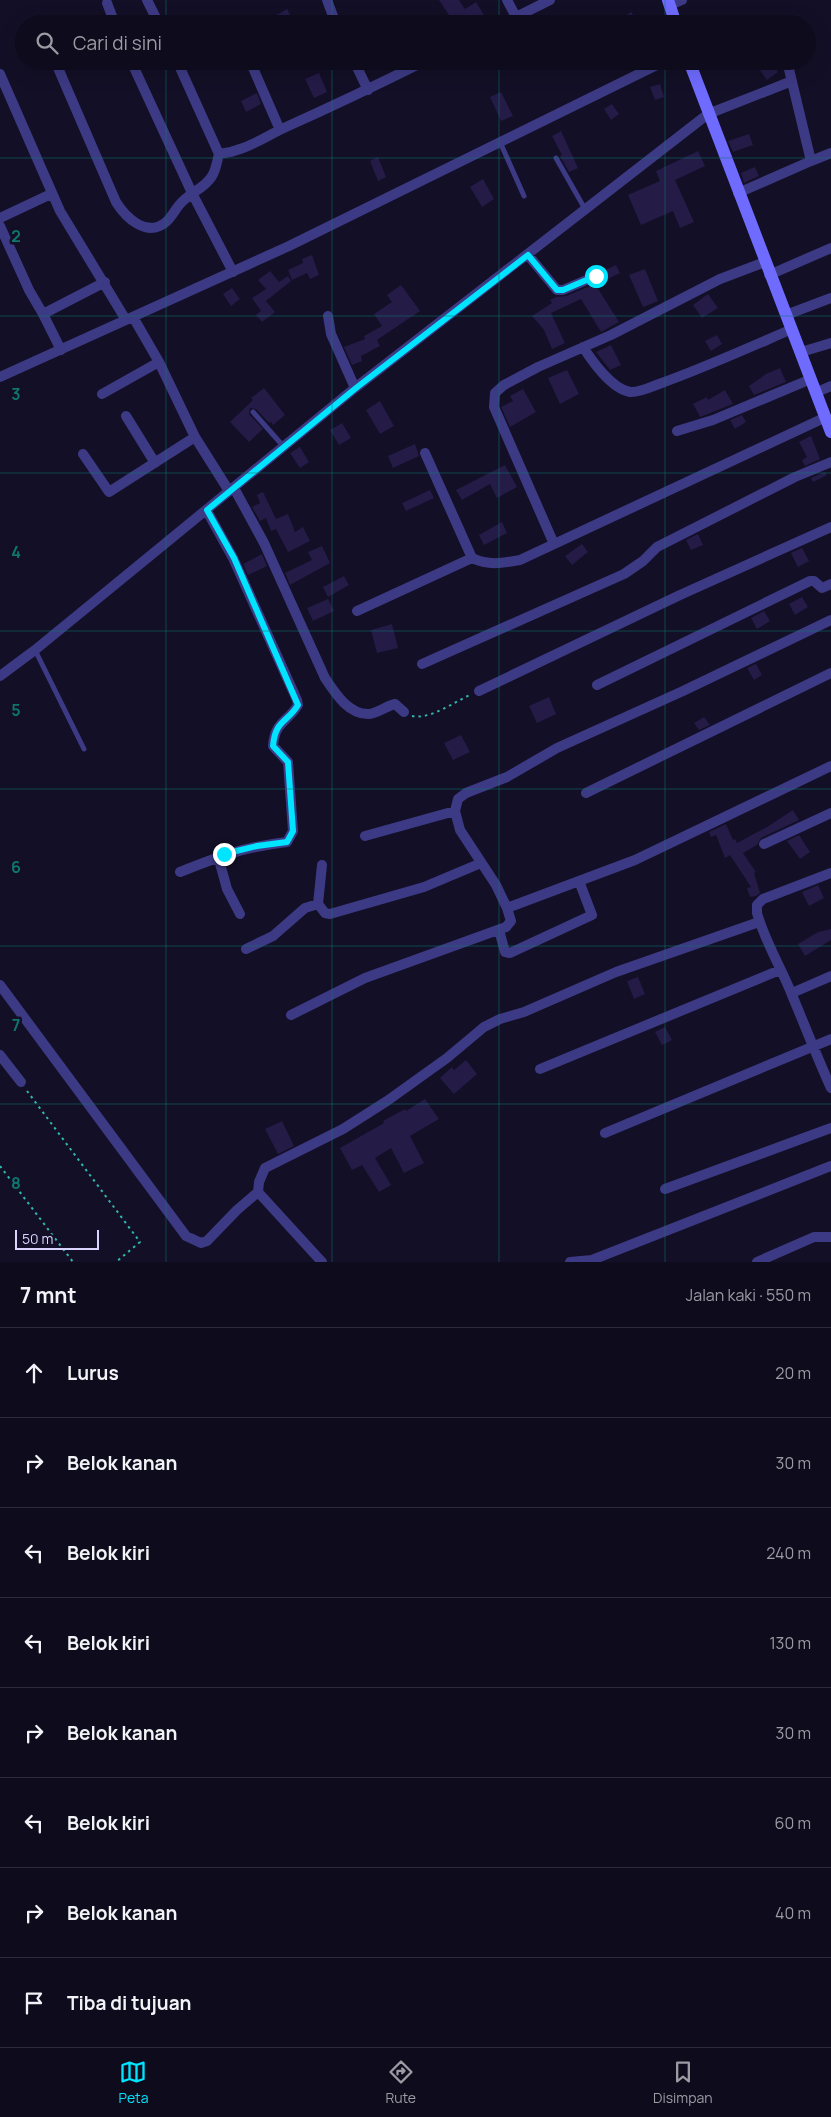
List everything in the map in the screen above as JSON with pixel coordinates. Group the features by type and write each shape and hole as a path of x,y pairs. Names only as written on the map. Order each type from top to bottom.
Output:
{"main road":[{"path":"669,2 673,15"},
{"path":"692,70 769,275 817,392 831,432"}],"street":[{"path":"147,0 154,15"},
{"path":"327,0 333,15"},
{"path":"507,0 515,15"},
{"path":"520,15 550,0"},
{"path":"669,2 682,0"},
{"path":"107,3 112,15"},
{"path":"59,70 116,202 126,216 143,227 156,228 165,222 177,207 212,177 218,154 181,70"},
{"path":"135,70 192,194 233,272"},
{"path":"254,70 280,130"},
{"path":"358,70 368,90"},
{"path":"218,154 236,152 407,70"},
{"path":"0,377 289,246 646,70"},
{"path":"789,70 811,161"},
{"path":"0,74 5,98 51,194 77,240 159,362 195,437 264,543 325,678 336,694 349,707 360,712 368,714 395,704 404,712"},
{"path":"0,676 35,650 356,388 708,114 792,81"},
{"path":"738,193 831,153"},
{"path":"0,218 51,194"},
{"path":"0,226 29,290 60,350"},
{"path":"769,275 831,248"},
{"path":"528,255 557,290 563,290 596,276"},
{"path":"554,544 494,407 496,393 504,385 720,279 765,262"},
{"path":"43,314 105,282"},
{"path":"786,315 831,298"},
{"path":"328,316 331,334 356,388"},
{"path":"583,347 596,366 616,385 630,392 693,372 792,329"},
{"path":"801,352 831,343"},
{"path":"102,394 159,362"},
{"path":"677,431 713,420 811,379"},
{"path":"817,392 831,386"},
{"path":"126,416 155,463"},
{"path":"425,453 472,558 487,564 520,560 826,417"},
{"path":"83,454 109,492 195,437"},
{"path":"422,664 624,574 657,547 795,477 831,462"},
{"path":"180,872 218,856 257,846 287,842 291,838 293,831 288,762 273,746 277,727 298,705 234,558 207,510"},
{"path":"479,690 680,595 831,527"},
{"path":"357,611 472,558"},
{"path":"597,685 810,581 814,581 822,588 831,584"},
{"path":"291,1015 365,978 499,930 510,924 507,908 482,862 460,830 455,811 458,799 466,793 507,777 557,748 684,691 831,620"},
{"path":"586,793 831,673"},
{"path":"507,908 635,860 831,766"},
{"path":"365,836 455,811"},
{"path":"764,844 831,813"},
{"path":"218,856 227,889 240,914"},
{"path":"322,865 318,904 325,914 330,914 424,887 482,862"},
{"path":"831,873 763,899 757,905 756,913 780,970 792,993 812,1046 831,1088"},
{"path":"499,930 505,952 510,953 592,915 579,880"},
{"path":"246,949 273,936 305,908 318,904"},
{"path":"0,985 186,1236 201,1243 207,1241 258,1192 259,1182 265,1168 343,1129 387,1101 447,1058 484,1028 500,1019 524,1012 616,972 759,922"},
{"path":"540,1069 780,970"},
{"path":"792,993 831,976"},
{"path":"605,1133 831,1038"},
{"path":"0,1055 21,1082"},
{"path":"665,1189 831,1128"},
{"path":"570,1262 592,1261 831,1166"},
{"path":"258,1192 322,1262"},
{"path":"757,1262 814,1237 831,1237"}],"lane":[{"path":"500,141 524,196"},
{"path":"556,158 586,210"},
{"path":"253,412 284,447"},
{"path":"35,650 84,749"}],"path":[{"path":"404,712 415,717 428,715 479,690"},
{"path":"21,1082 140,1242 116,1262"},
{"path":"0,1166 73,1262"}],"building":[{"path":"439,0 459,0 465,9 476,2 484,15 449,15"},
{"path":"287,9 290,15 277,15"},
{"path":"760,70 777,70 778,72 767,80"},
{"path":"319,73 327,92 314,98 305,79"},
{"path":"660,84 664,97 655,100 650,87"},
{"path":"501,92 513,116 501,121 490,97"},
{"path":"257,93 261,104 246,112 241,101"},
{"path":"612,104 619,114 611,120 604,109"},
{"path":"561,131 578,168 569,172 552,136"},
{"path":"749,134 753,145 733,152 728,141"},
{"path":"698,151 705,166 675,180 694,222 680,228 673,211 641,225 628,195 660,181 656,171"},
{"path":"378,157 386,177 378,181 370,161"},
{"path":"755,167 759,176 744,183 741,173"},
{"path":"483,179 494,199 482,207 470,187"},
{"path":"312,255 319,275 310,279 307,273 292,280 288,270 303,263 302,259"},
{"path":"616,265 620,273 602,282 601,272"},
{"path":"645,269 658,301 643,307 629,275"},
{"path":"270,271 279,282 288,276 291,281 266,301 275,312 262,322 256,315 261,311 252,298 266,289 258,280"},
{"path":"595,284 619,322 601,332 581,299 551,313 565,343 552,349 544,330 532,316 552,303 550,300 566,296"},
{"path":"401,285 420,311 377,340 380,346 361,356 362,361 352,365 344,347 365,339 364,336 382,326 374,314 392,302 387,295"},
{"path":"232,288 240,299 231,306 223,294"},
{"path":"708,294 718,308 702,318 693,305"},
{"path":"717,335 722,344 711,351 705,341"},
{"path":"611,345 621,365 610,370 596,352"},
{"path":"780,368 786,382 754,395 749,386 766,374"},
{"path":"567,370 579,394 560,404 548,378"},
{"path":"264,388 285,415 273,425 256,409 250,408 249,414 263,429 249,442 230,422 253,400 251,398"},
{"path":"523,389 536,412 510,427 501,407 513,401 510,396"},
{"path":"725,390 733,404 700,417 693,404 707,397 708,400"},
{"path":"380,401 394,426 380,434 366,410"},
{"path":"742,415 746,422 735,429 730,420"},
{"path":"342,423 351,438 339,445 330,430"},
{"path":"811,436 820,459 805,466 802,460 807,457 799,442"},
{"path":"415,444 419,456 393,468 388,456"},
{"path":"300,447 309,462 300,468 290,453"},
{"path":"505,465 517,487 497,498 490,484 462,500 456,490"},
{"path":"825,472 827,475 813,482 811,478"},
{"path":"430,490 434,498 406,511 402,503"},
{"path":"263,492 276,519 288,514 295,532 303,527 310,541 288,552 276,529 271,531 266,518 260,521 252,507 260,503 257,495"},
{"path":"502,522 507,533 484,545 479,535"},
{"path":"698,534 703,545 691,550 686,540"},
{"path":"582,544 588,552 572,565 565,556"},
{"path":"322,546 330,563 290,585 285,573 312,560 308,552"},
{"path":"802,548 809,561 798,567 791,553"},
{"path":"262,554 267,566 248,575 243,564"},
{"path":"344,576 349,585 328,597 323,587"},
{"path":"802,597 808,607 795,615 789,604"},
{"path":"328,599 334,611 313,621 307,608"},
{"path":"764,611 770,621 757,629 751,618"},
{"path":"392,624 398,648 377,653 371,630"},
{"path":"756,664 762,675 754,680 747,668"},
{"path":"549,697 556,714 537,723 529,706"},
{"path":"704,717 710,725 699,730 694,723"},
{"path":"461,735 470,752 453,760 444,743"},
{"path":"793,810 799,820 761,838 757,845 743,853 756,872 754,873 760,893 750,897 747,888 751,887 730,855 725,858 716,835 711,837 709,832 726,824 733,840 735,839 737,843"},
{"path":"799,835 810,852 800,859 787,841"},
{"path":"818,885 824,898 809,906 802,892"},
{"path":"831,929 831,940 805,956 798,944 818,932"},
{"path":"638,977 645,994 634,999 627,981"},
{"path":"665,1027 672,1040 662,1045 655,1032"},
{"path":"466,1060 477,1074 454,1094 440,1078 452,1067 454,1070"},
{"path":"425,1099 439,1119 410,1136 424,1163 404,1173 391,1148 375,1158 391,1185 379,1192 362,1165 352,1170 340,1148 384,1123 383,1121 405,1109 406,1111"},
{"path":"282,1121 294,1146 278,1154 265,1129"}],"route":[{"path":"224,854 257,846 287,842 291,838 293,831 290,811 288,762 273,746 277,727 298,705 234,558 207,510 356,388 528,255 553,288 557,290 563,290 596,276"}]}
